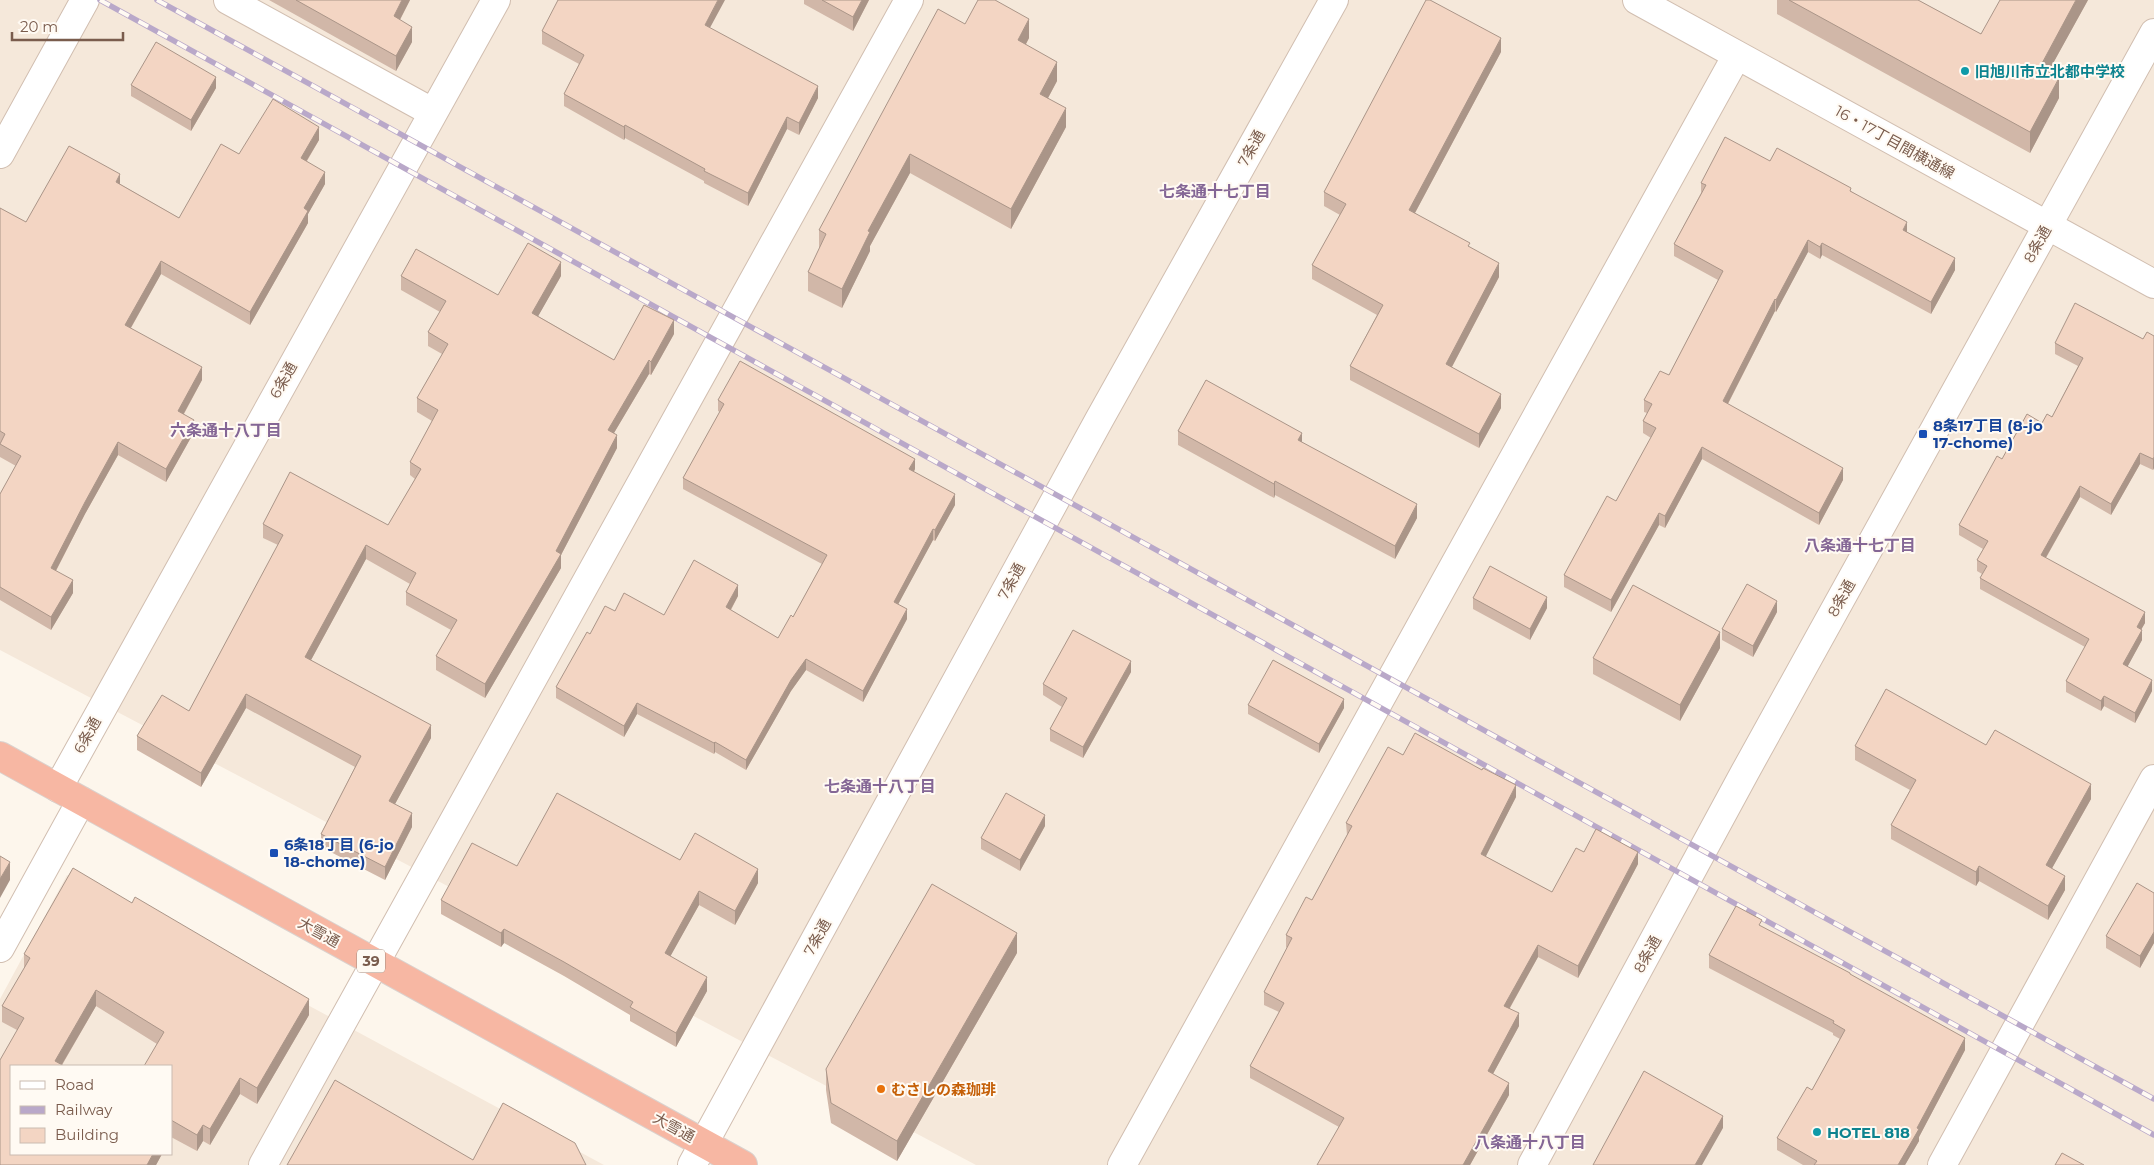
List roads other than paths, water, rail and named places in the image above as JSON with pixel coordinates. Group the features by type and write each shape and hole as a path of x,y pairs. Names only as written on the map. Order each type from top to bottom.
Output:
{"highway":[{"name":"大雪通","path":"0,756 375,962 698,1154 743,1165"}],"street":[{"path":"0,154 85,0"},
{"path":"228,0 432,112"},
{"name":"6条通","path":"0,948 69,794 432,112 496,0"},
{"path":"263,1165 909,0"},
{"name":"7条通","path":"698,1154 1099,420 1334,0"},
{"name":"16・17丁目間横通線","path":"1637,0 2154,284"},
{"name":"8条通","path":"1532,1165 2047,225 2154,34"},
{"path":"1122,1165 1736,55"},
{"path":"1942,1165 2154,779"}],"railway":[{"path":"100,0 2154,1135"},
{"path":"157,0 2154,1099"}],"place":[{"name":"旧旭川市立北都中学校","path":"1965,71"},
{"name":"8条17丁目 (8-jo 17-chome)","path":"1923,434"},
{"name":"6条18丁目 (6-jo 18-chome)","path":"274,853"},
{"name":"むさしの森珈琲","path":"881,1089"},
{"name":"HOTEL 818","path":"1817,1132"}],"district":[{"name":"七条通十七丁目","path":"1215,191"},
{"name":"六条通十八丁目","path":"226,430"},
{"name":"八条通十七丁目","path":"1860,545"},
{"name":"七条通十八丁目","path":"880,786"},
{"name":"八条通十八丁目","path":"1530,1142"}]}
